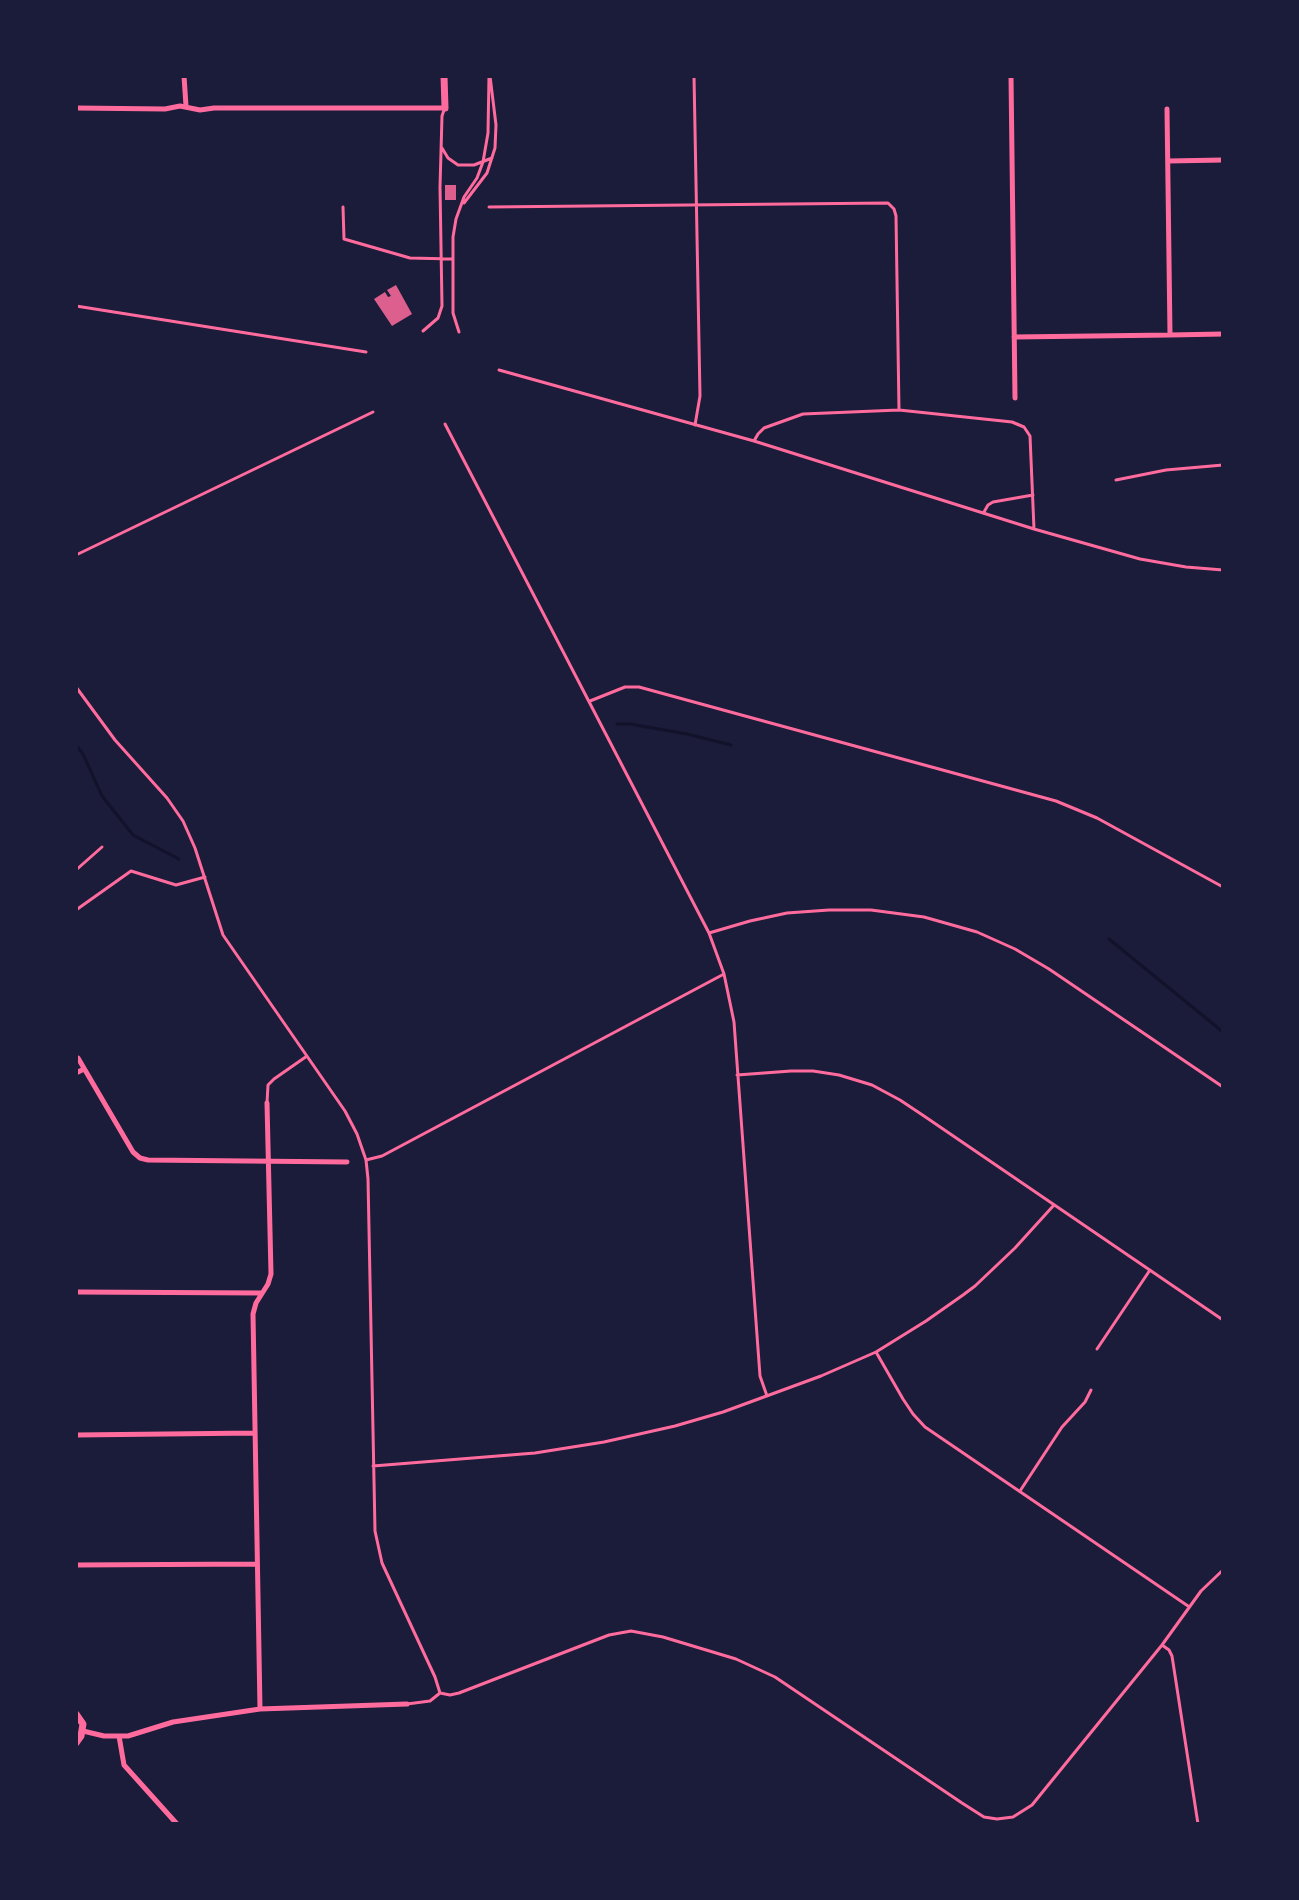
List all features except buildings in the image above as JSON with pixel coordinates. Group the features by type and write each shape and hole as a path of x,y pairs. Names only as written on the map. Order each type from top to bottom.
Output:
{"street":[{"path":"184,76 186,106"},
{"path":"76,108 445,108 444,76"},
{"path":"1011,76 1015,398"},
{"path":"1167,109 1170,335"},
{"path":"1168,161 1223,160"},
{"path":"1014,337 1223,334"},
{"path":"78,1058 133,1152 140,1158 347,1162"},
{"path":"76,1073 84,1069"},
{"path":"260,1709 253,1314 271,1274 267,1103"},
{"path":"76,1292 263,1293"},
{"path":"76,1435 255,1433"},
{"path":"76,1565 257,1564"},
{"path":"83,1731 99,1736 133,1735 173,1722 260,1709 407,1704"},
{"path":"76,1714 83,1724 83,1731 76,1743"},
{"path":"119,1736 124,1765 177,1824"}],"lane":[{"path":"462,204 482,180 492,158 496,137 490,76"},
{"path":"459,332 453,313 453,237 464,197 483,162 488,133 490,76"},
{"path":"694,76 700,396 695,425"},
{"path":"423,331 438,318 442,306 442,116 445,108"},
{"path":"442,148 448,158 458,165 474,165 492,158"},
{"path":"489,207 888,203 896,216 899,410"},
{"path":"343,207 344,239 410,258 453,259"},
{"path":"76,306 366,352"},
{"path":"499,370 754,441 1140,559 1223,570"},
{"path":"754,441 764,428 803,414 899,410 1012,422 1024,427 1030,436 1034,529"},
{"path":"76,555 373,412"},
{"path":"445,424 709,933 724,974 734,1022 760,1376 767,1396"},
{"path":"1116,480 1166,470 1223,465"},
{"path":"984,512 993,502 1033,495"},
{"path":"76,687 115,740 167,798 183,821 223,935 345,1111 357,1134 366,1160 369,1193 375,1531 382,1563 440,1693"},
{"path":"590,701 625,687 639,687 1056,801 1097,818 1223,887"},
{"path":"76,870 102,847"},
{"path":"76,910 131,871 176,885 205,877"},
{"path":"709,933 787,913 829,910 871,910 924,917 977,932 1049,969 1223,1087"},
{"path":"366,1160 382,1156 724,974"},
{"path":"267,1103 268,1085 307,1056"},
{"path":"737,1075 813,1071 872,1085 912,1108 1223,1320"},
{"path":"373,1466 535,1453 604,1442 675,1426 821,1376 876,1352 975,1286 1054,1205"},
{"path":"1097,1349 1150,1270"},
{"path":"876,1352 903,1399 925,1427 1189,1607"},
{"path":"1019,1491 1091,1390"},
{"path":"407,1704 430,1701 440,1693 459,1693 609,1635 631,1631 663,1637 736,1659 775,1677 984,1817 1013,1817 1032,1805 1162,1645 1201,1591 1223,1570"},
{"path":"1162,1645 1172,1656 1198,1824"}],"waterway":[{"path":"617,724 687,734 731,745"},
{"path":"76,745 102,796 133,835 179,859"},
{"path":"1109,939 1223,1032"}]}
